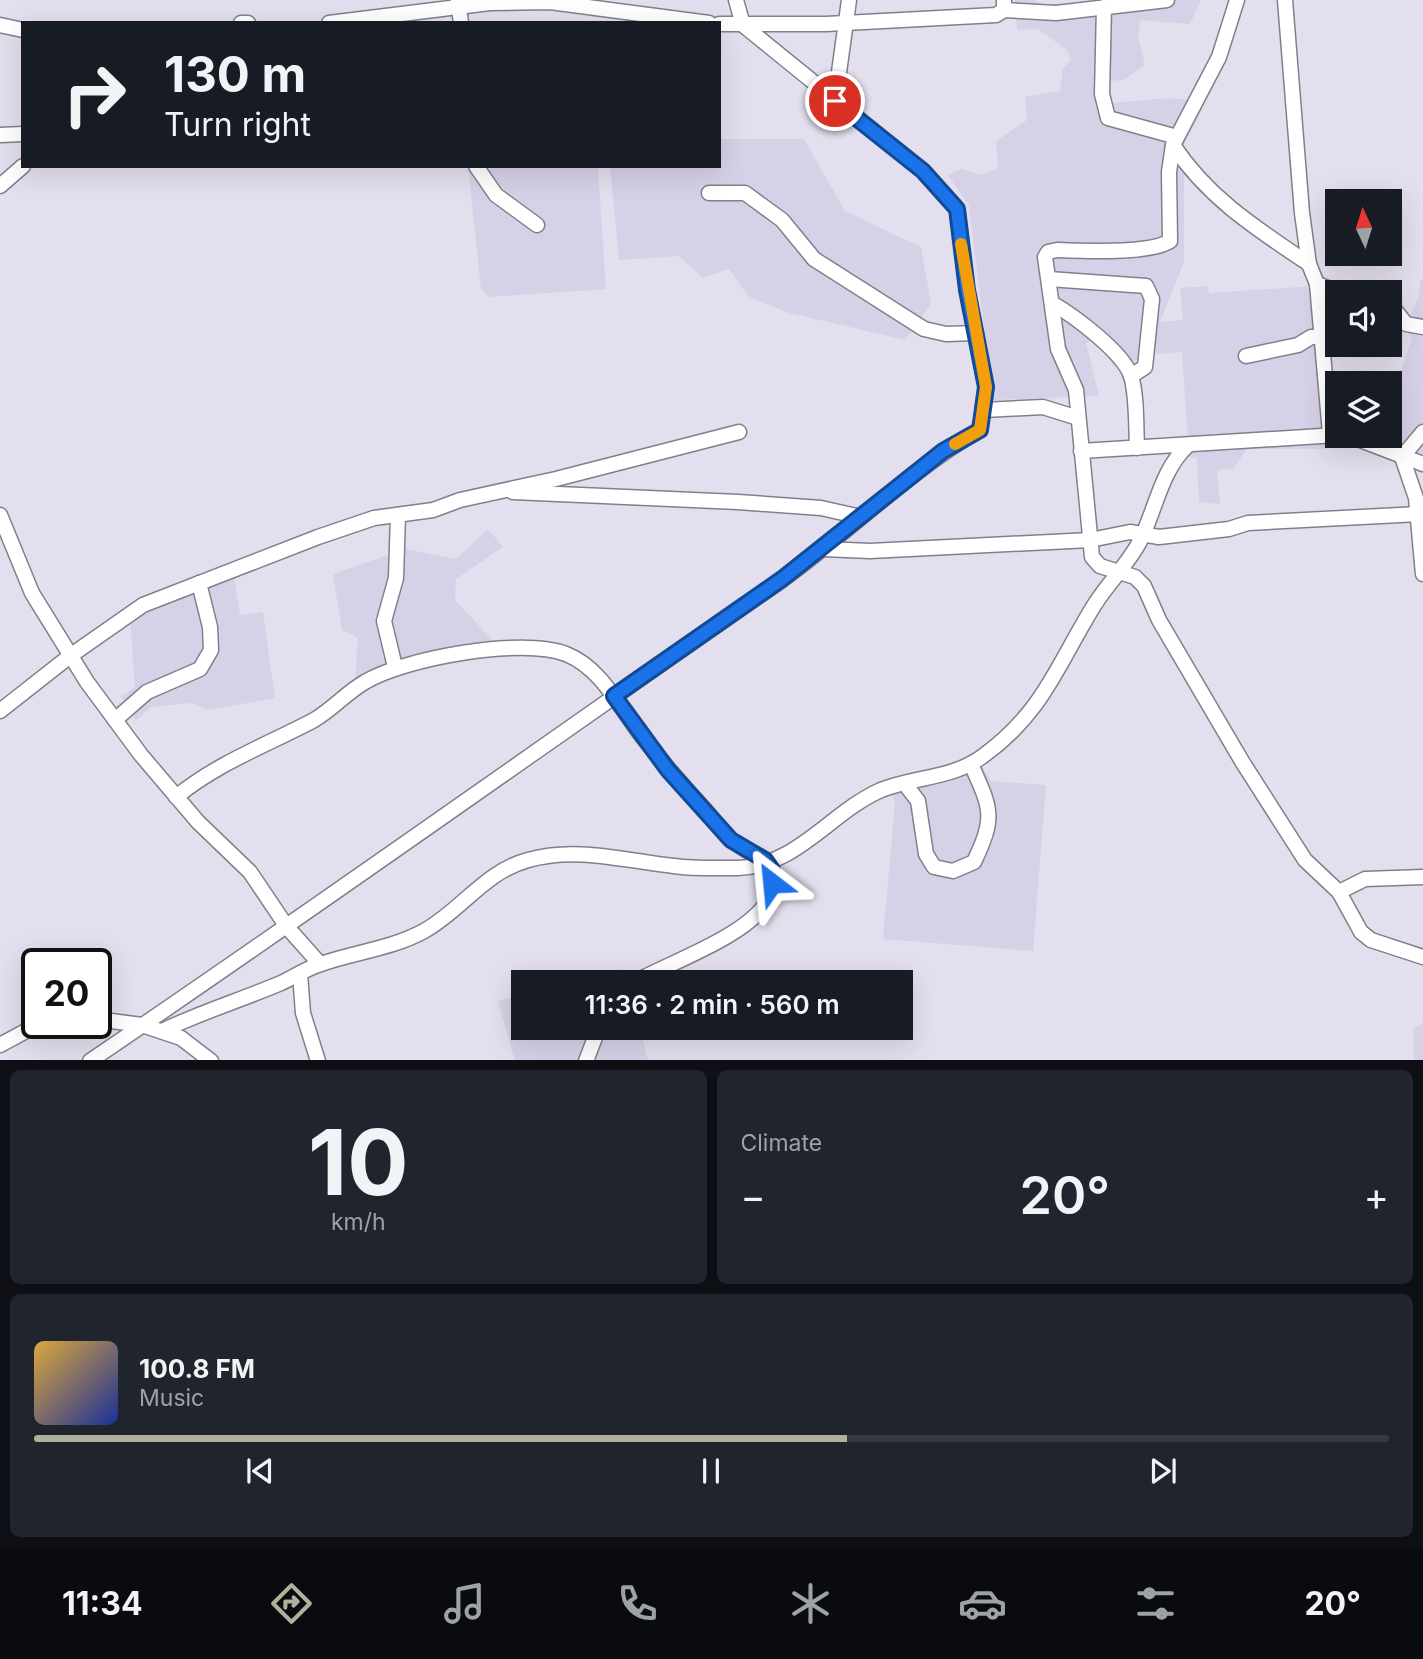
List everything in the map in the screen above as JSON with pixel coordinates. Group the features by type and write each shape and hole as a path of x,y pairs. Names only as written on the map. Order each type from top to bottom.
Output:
{"lane":[{"path":"90,1060 287,927 823,549 943,451 980,430 986,387 957,209 923,171 743,25 736,0"},
{"path":"835,101 849,0"},
{"path":"721,24 847,23 996,15 1004,5 1056,13 1167,0"},
{"path":"1237,0 1219,57 1175,141 1169,172 1170,241 1164,246 1147,248 1048,252 1045,257 1058,349 1076,390 1092,557 1100,566 1135,577 1144,586 1159,620 1243,763 1305,860 1339,892 1361,932 1371,940 1423,957"},
{"path":"1285,0 1302,213 1309,264 1317,285 1327,371"},
{"path":"342,21 458,3 573,2 696,21"},
{"path":"458,3 461,21"},
{"path":"1104,7 1102,94 1108,118 1175,141 1200,183 1234,214 1309,264"},
{"path":"0,25 21,30"},
{"path":"0,135 21,134"},
{"path":"0,186 21,168"},
{"path":"477,168 496,195 537,225"},
{"path":"709,193 746,193 782,220 814,259 923,329 946,334 976,333"},
{"path":"1048,279 1146,286 1152,299 1145,367 1131,376"},
{"path":"1317,285 1325,288"},
{"path":"1052,303 1071,314 1094,334 1115,354 1131,376 1137,448"},
{"path":"1402,319 1406,324 1423,327"},
{"path":"1246,356 1298,345 1311,337 1323,337"},
{"path":"984,410 1043,407 1078,418"},
{"path":"0,712 70,656 135,610 318,537 374,518 433,510 739,432"},
{"path":"1402,457 1423,432"},
{"path":"1082,451 1325,435"},
{"path":"162,1031 200,1012 320,964 365,953 425,930 489,877 530,859 556,855 593,855 676,867 742,868 768,864 824,830 851,807 882,790 960,771 984,756 1038,706 1096,603 1143,533 1169,470 1188,445"},
{"path":"1380,448 1423,464"},
{"path":"1402,457 1419,514 1423,573"},
{"path":"504,490 521,494 738,502 821,509 861,517"},
{"path":"823,549 870,551 1090,540 1130,532 1159,537 1229,529 1248,523 1419,514"},
{"path":"395,667 384,621 396,578 398,515"},
{"path":"2,522 32,593 70,656 115,720 176,797 250,872 287,927 320,964"},
{"path":"115,720 147,692 200,668 211,650 210,627 199,583"},
{"path":"176,797 206,773 316,719 342,702 363,683 395,667 496,649 540,648 567,654 589,669 614,696 668,770 731,840 768,864 772,870 768,902 751,920 726,936 659,970"},
{"path":"905,784 918,801 926,854 934,867 953,871 974,862 989,832 988,803 971,764"},
{"path":"1339,892 1365,879 1423,877"},
{"path":"300,974 303,1013 318,1060"},
{"path":"112,1021 142,1025 181,1038 211,1060"},
{"path":"0,1045 21,1034"},
{"path":"586,1060 594,1040"}],"shaded area":[{"path":"1015,0 1033,0 1041,5 1111,0 1201,0 1190,24 1140,20 1138,36 1145,65 1124,80 1108,81 1110,103 1170,98 1190,100 1203,108 1184,145 1184,262 1160,322 1183,320 1180,288 1208,286 1209,293 1313,286 1326,449 1247,449 1233,469 1217,470 1220,504 1199,502 1197,458 1189,457 1182,352 1155,354 1115,367 1094,340 1086,343 1099,396 993,400 969,206 948,175 961,169 981,175 998,168 996,141 1027,120 1025,97 1060,91 1063,68 1071,60 1067,50 1038,29 1017,30"},
{"path":"721,139 804,139 845,211 921,247 931,304 905,340 786,312 748,296 729,269 703,278 679,256 619,260 610,168 721,168"},
{"path":"468,168 598,168 606,289 488,297 481,289"},
{"path":"1421,279 1423,457 1396,448 1402,448 1401,371 1412,338 1402,327 1402,320 1410,316 1418,298"},
{"path":"488,529 503,547 456,579 455,600 496,644 408,658 355,678 358,638 342,630 333,574 405,549 456,559"},
{"path":"234,577 240,615 263,612 275,698 208,710 191,703 151,707 136,721 122,696 135,687 130,620"},
{"path":"983,768 991,781 1046,785 1033,951 883,939 895,802 891,794"},
{"path":"511,998 511,1040 643,1040 648,1060 515,1060 498,1001"},
{"path":"1423,1023 1423,1060 1414,1060 1413,1029"}],"slow traffic":[{"path":"955,444 980,430 986,387 961,244"}],"route":[{"path":"772,883 772,870 765,860 731,840 668,770 614,696 823,549 943,451 980,430 986,387 967,290 957,209 923,171 835,101"}]}
